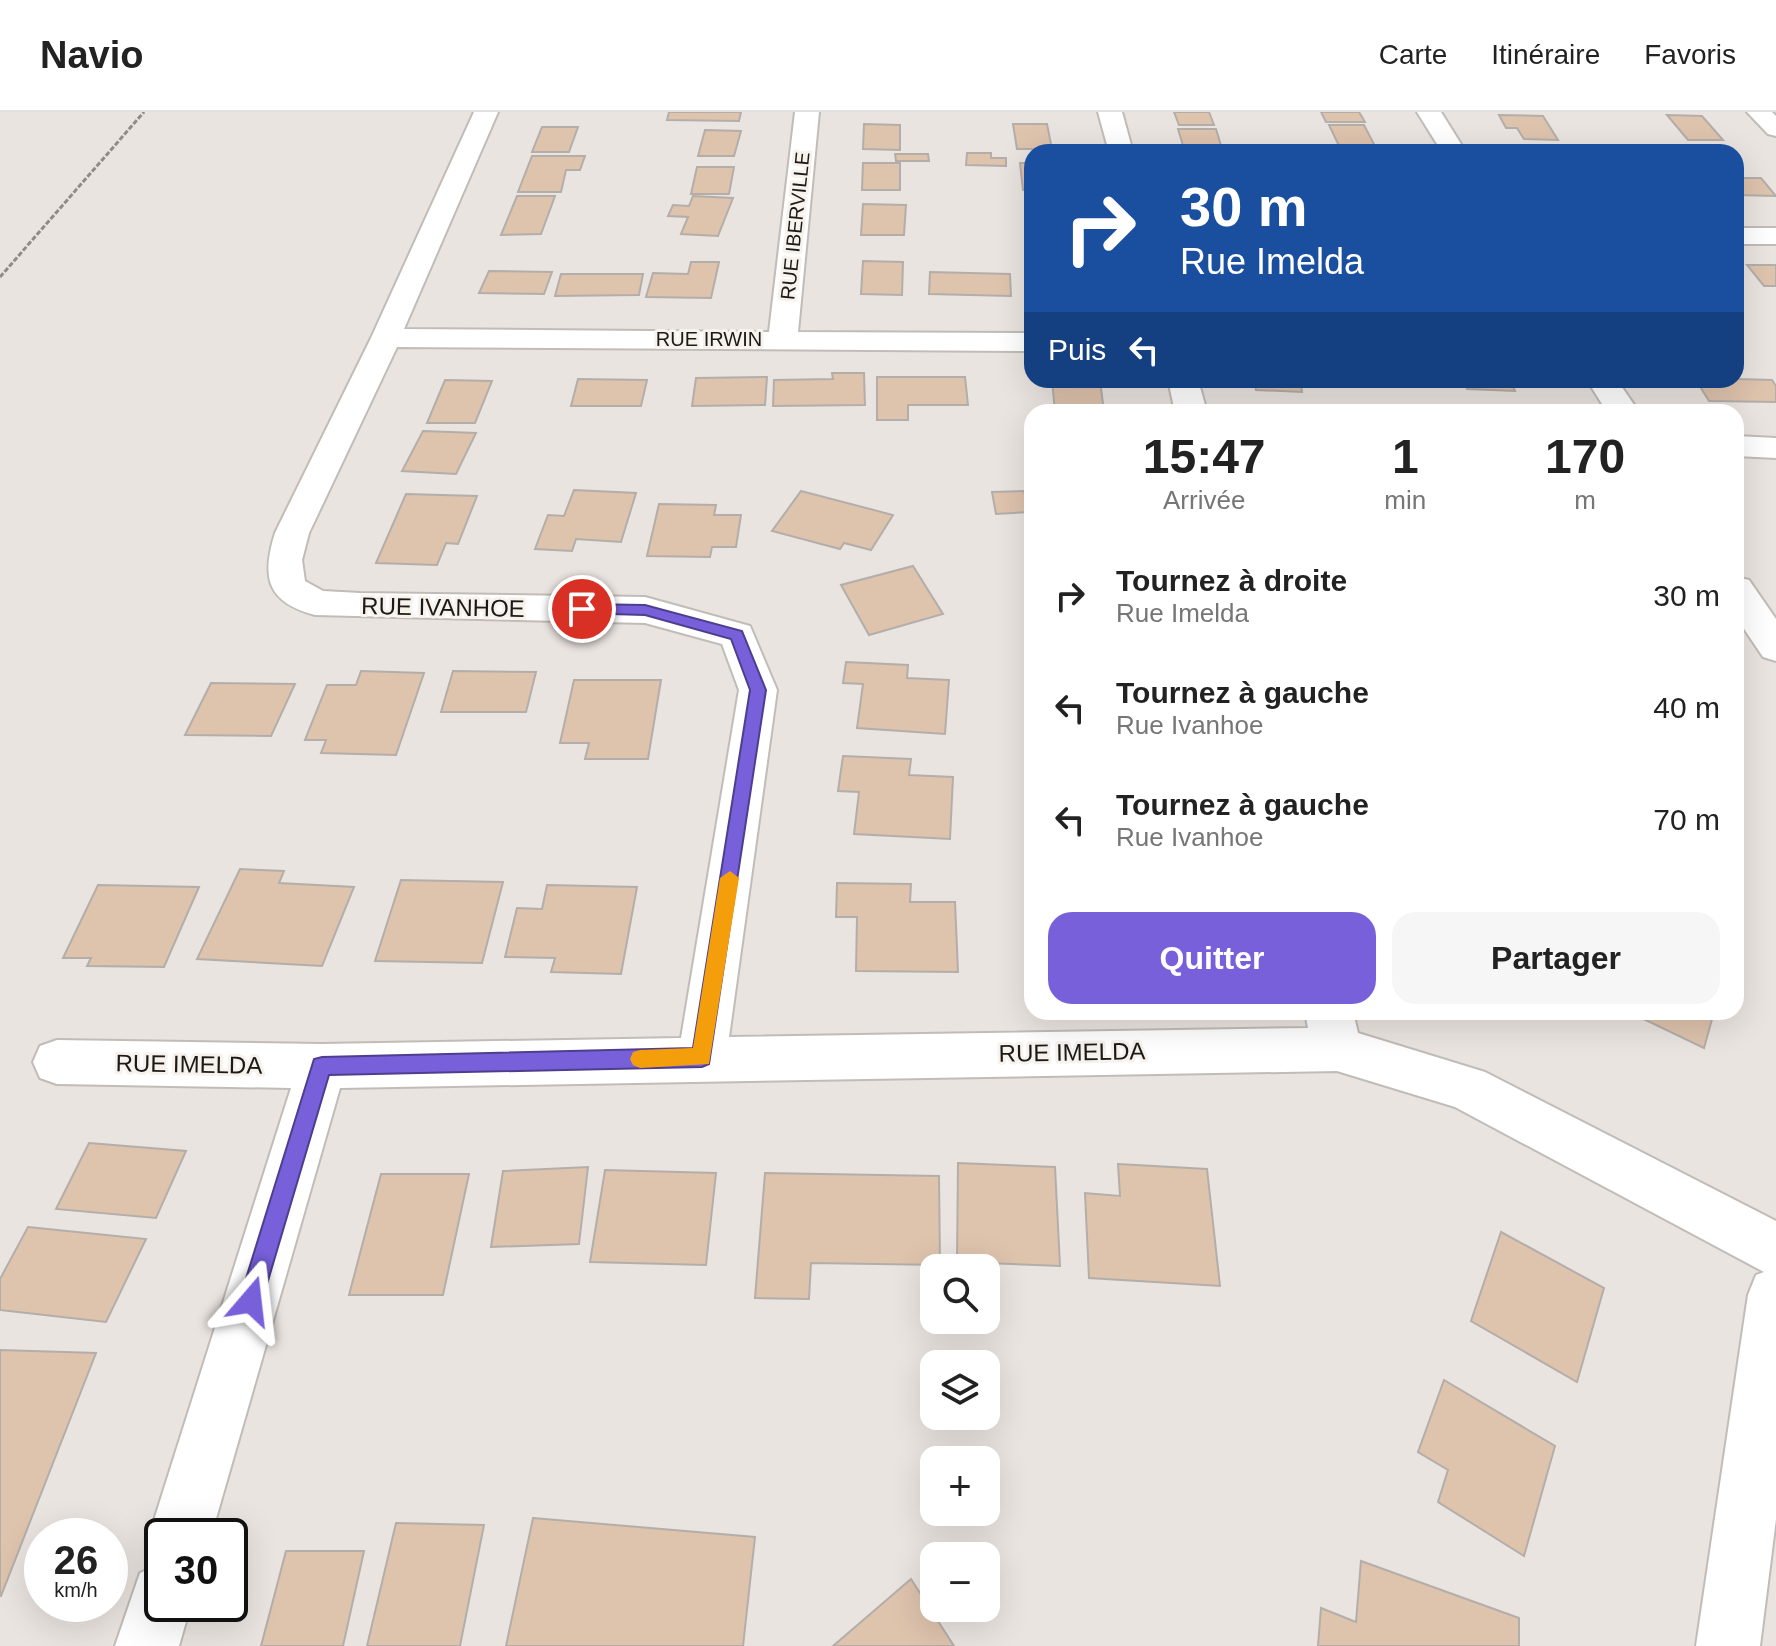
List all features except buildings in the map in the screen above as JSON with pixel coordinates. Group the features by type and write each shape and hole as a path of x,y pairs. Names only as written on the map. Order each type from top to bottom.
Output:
{"street":[{"name":"RUE IVANHOE","path":"486,112 386,338 292,533 284,560 288,587 315,603 360,606 645,610 737,635 758,690 702,1057"},
{"name":"RUE IBERVILLE","path":"783,339 807,112"},
{"path":"1110,112 1119,144"},
{"path":"1429,112 1449,144"},
{"path":"1759,112 1776,129"},
{"path":"1744,236 1776,236"},
{"name":"RUE IRWIN","path":"386,338 1024,342"},
{"path":"1744,446 1776,448"},
{"path":"1744,601 1776,648"},
{"name":"RUE IMELDA","path":"57,1062 322,1066 702,1057 1333,1030 1467,1088 1776,1250"},
{"path":"185,1518 322,1066"},
{"path":"1728,1646 1776,1295"},
{"path":"147,1646 154,1622"}],"path":[{"path":"0,277 144,112"}],"slow traffic":[{"path":"640,1059 702,1057 730,878"}],"route":[{"path":"251,1301 322,1066 702,1057 758,690 737,635 645,610 582,609"}]}
